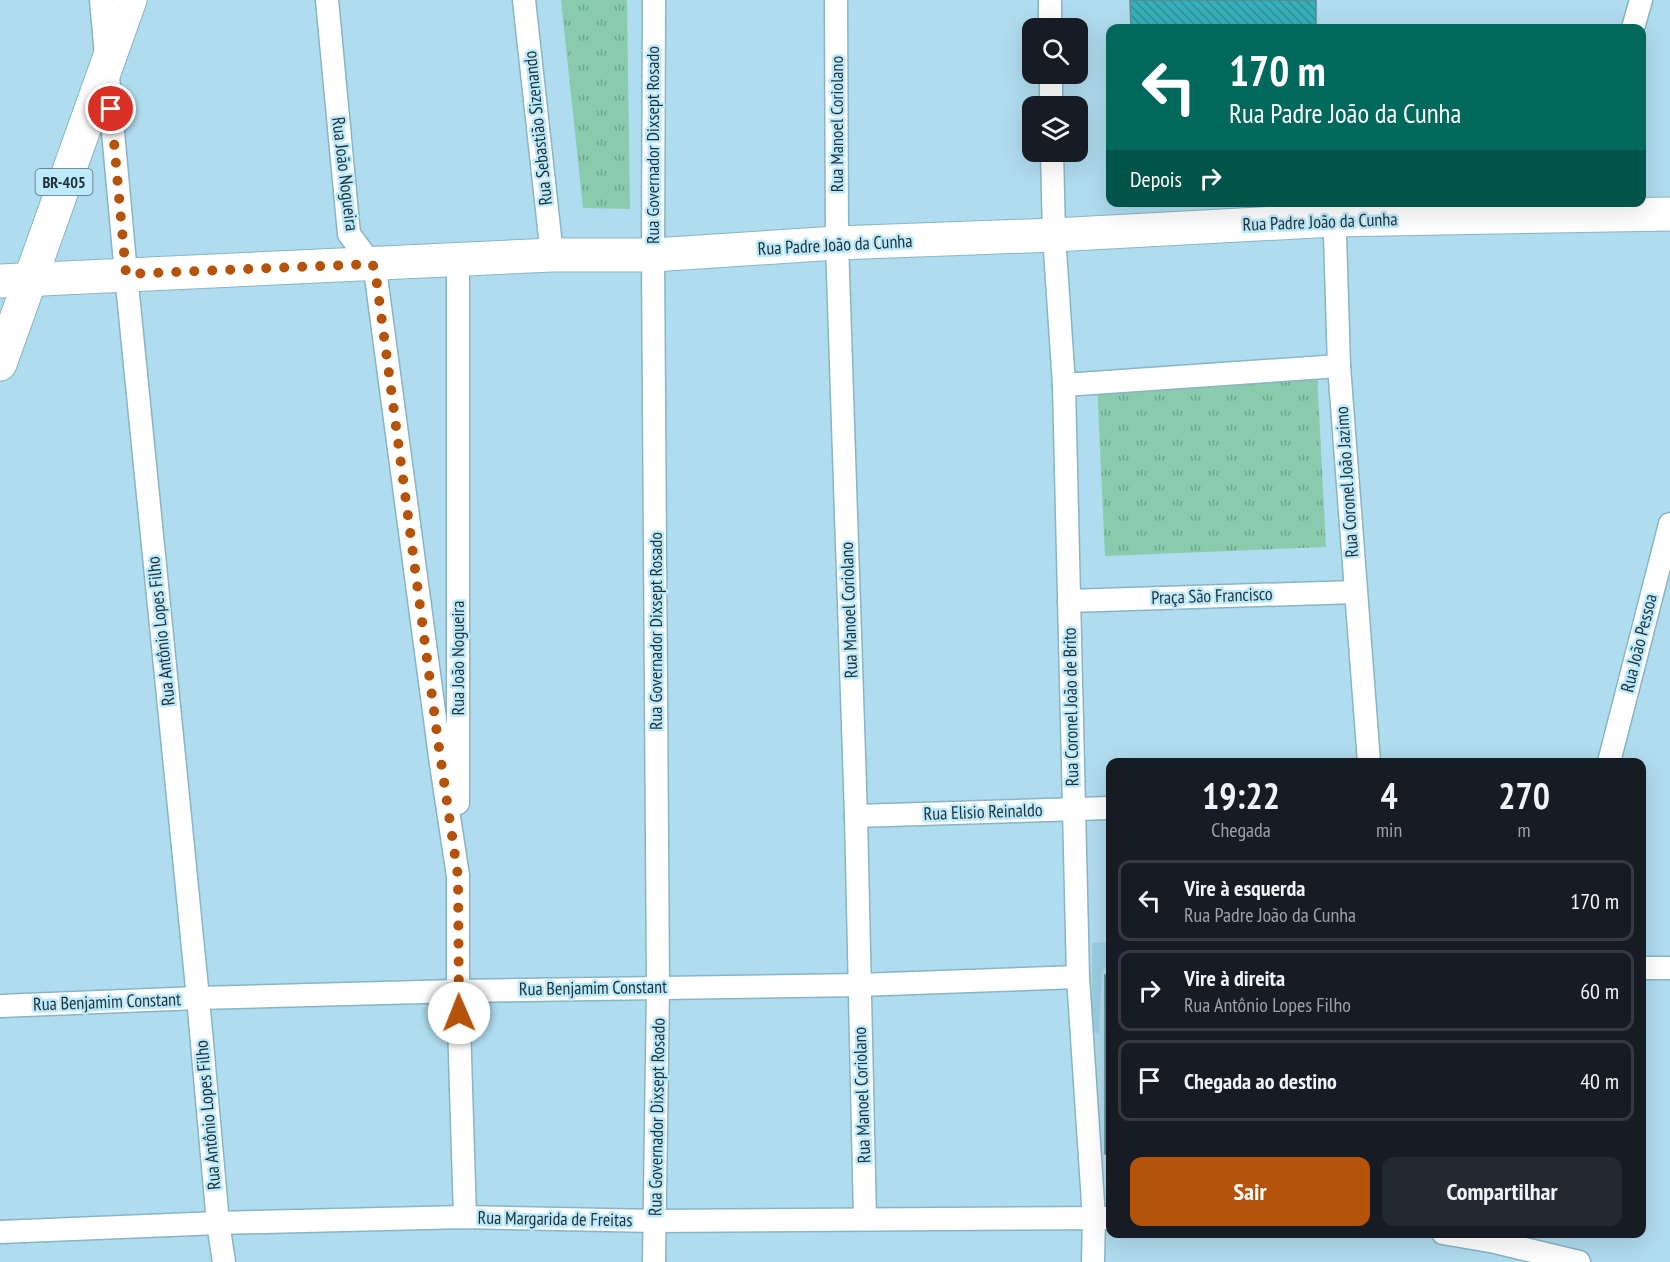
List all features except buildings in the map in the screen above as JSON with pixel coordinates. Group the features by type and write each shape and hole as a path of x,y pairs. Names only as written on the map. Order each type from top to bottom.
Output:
{"main road":[{"name":"BR-405","path":"0,364 15,280 107,62 130,0"},
{"name":"Rua Padre João da Cunha","path":"15,280 552,255 653,255 837,243 1053,235 1334,211 1574,209 1670,214"}],"street":[{"name":"Rua Antônio Lopes Filho","path":"101,0 218,1223 224,1262"},
{"name":"Rua João Nogueira","path":"327,0 349,234 375,269 439,752 458,876"},
{"name":"Rua Sebastião Sizenando","path":"525,0 552,255"},
{"name":"Rua Governador Dixsept Rosado","path":"654,0 653,255 658,987 654,1262"},
{"name":"Rua Manoel Coriolano","path":"836,0 837,243 856,816 866,1219"},
{"path":"1050,0 1050,18"},
{"path":"1634,24 1641,0"},
{"name":"Rua Coronel João de Brito","path":"1052,162 1053,235 1064,385 1078,977 1102,1218 1093,1262"},
{"name":"Rua Coronel João Jazimo","path":"1334,211 1339,366 1369,758"},
{"name":"Rua João Nogueira","path":"458,261 458,991 465,1217"},
{"path":"1064,385 1339,366"},
{"name":"Rua João Pessoa","path":"1610,758 1670,524"},
{"name":"Praça São Francisco","path":"1069,601 1355,592"},
{"name":"Rua Elisio Reinaldo","path":"856,816 1106,808"},
{"path":"1646,968 1670,968"},
{"name":"Rua Benjamim Constant","path":"0,1006 458,991 859,985 1078,977"},
{"name":"Rua Margarida de Freitas","path":"0,1232 218,1223 465,1217 656,1221 1102,1218"},
{"path":"1463,1238 1579,1262"}],"shaded area":[{"path":"1106,942 1106,968 1102,969 1099,1034 1092,1031 1092,943"}],"green space":[{"path":"561,0 627,0 630,209 583,208"},
{"path":"1317,373 1326,547 1105,556 1097,382"}],"route":[{"path":"111,109 126,274 372,264 375,269 458,876 459,1013"}]}
